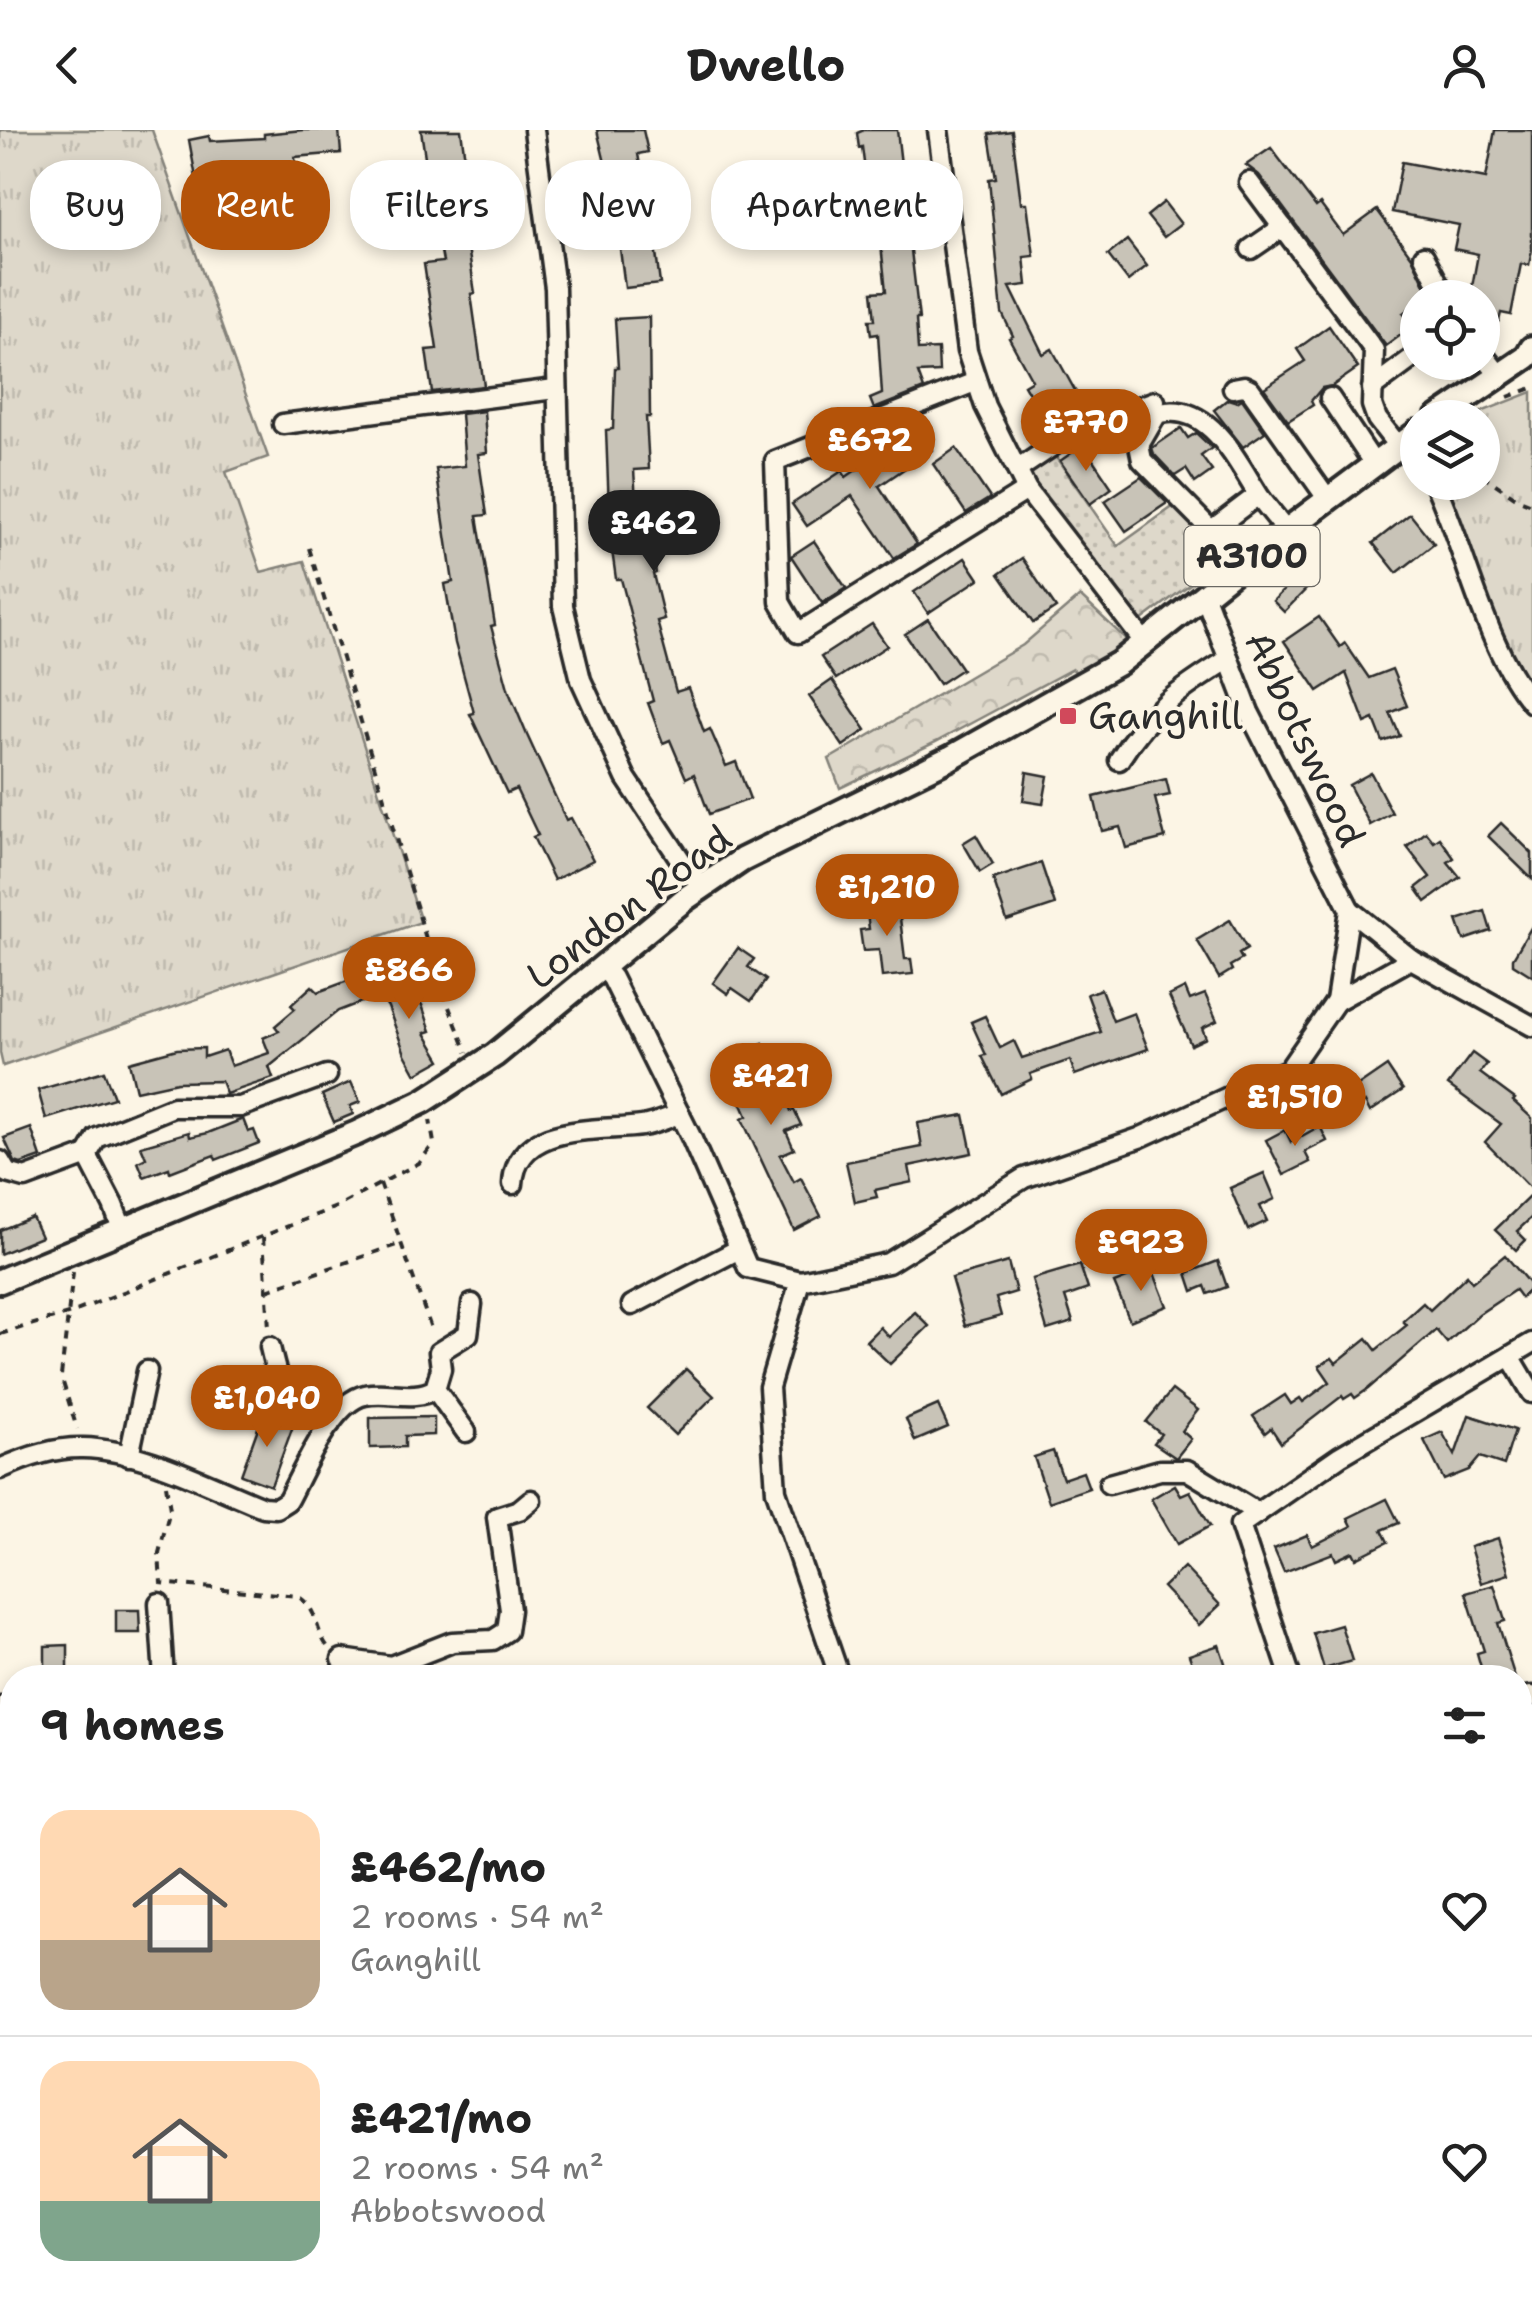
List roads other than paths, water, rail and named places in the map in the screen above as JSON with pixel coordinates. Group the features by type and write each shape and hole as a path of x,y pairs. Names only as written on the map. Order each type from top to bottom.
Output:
{"main road":[{"path":"1500,374 1530,354"},
{"path":"1463,400 1492,380"},
{"name":"London Road","path":"0,1281 424,1102 472,1071 703,886 742,860 1012,725 1090,681 1144,644 1239,566 1400,445"}],"street":[{"path":"534,130 555,288 563,606 582,680 626,778 686,868 703,886"},
{"path":"938,130 966,351 976,382 1027,490 1144,644"},
{"path":"1250,182 1374,350 1372,405 1377,419 1400,434"},
{"path":"1251,249 1283,226"},
{"path":"1424,256 1437,280"},
{"path":"1372,388 1400,367"},
{"path":"976,382 774,460 780,602 798,633 1027,490"},
{"path":"1233,388 1250,389 1327,498"},
{"path":"283,424 556,389"},
{"path":"1330,398 1374,464"},
{"path":"1017,470 1078,428 1155,401"},
{"path":"1239,566 1214,533 1142,460 1139,445 1157,414 1171,410 1196,416 1210,426 1286,530"},
{"path":"1214,533 1216,526 1254,498 1262,499"},
{"path":"1442,500 1505,661 1520,690 1532,703"},
{"name":"Abbotswood","path":"1204,594 1249,712 1350,910 1411,959 1532,1026"},
{"path":"1119,760 1140,727 1162,704 1229,659"},
{"path":"1336,1002 1350,910"},
{"path":"603,966 680,1114 748,1268 800,1281 888,1263 1024,1178 1139,1138 1289,1068 1336,1002 1411,959"},
{"path":"0,1161 7,1173 25,1178 87,1155 97,1138 173,1107 240,1107 326,1075"},
{"path":"513,1184 519,1163 547,1138 592,1128 646,1125 680,1114"},
{"path":"87,1155 123,1231"},
{"path":"632,1306 739,1249"},
{"path":"800,1281 769,1386 776,1491 836,1665"},
{"path":"0,1469 32,1455 83,1448 129,1456 263,1507 276,1508 286,1501 342,1407 364,1395 424,1395 435,1389 441,1370 439,1352 468,1334 472,1304"},
{"path":"1287,1665 1240,1525 1340,1456 1532,1344"},
{"path":"270,1348 279,1384 288,1400 330,1424"},
{"path":"1510,1356 1532,1393"},
{"path":"129,1456 148,1371"},
{"path":"435,1389 466,1432"},
{"path":"1109,1484 1160,1470 1187,1470 1258,1513"},
{"path":"406,1665 452,1642 493,1640 507,1631 510,1610 497,1517 519,1510 531,1500"},
{"path":"159,1603 163,1665"},
{"path":"342,1659 365,1665"}],"place":[{"name":"Ganghill","path":"1068,716"}]}
